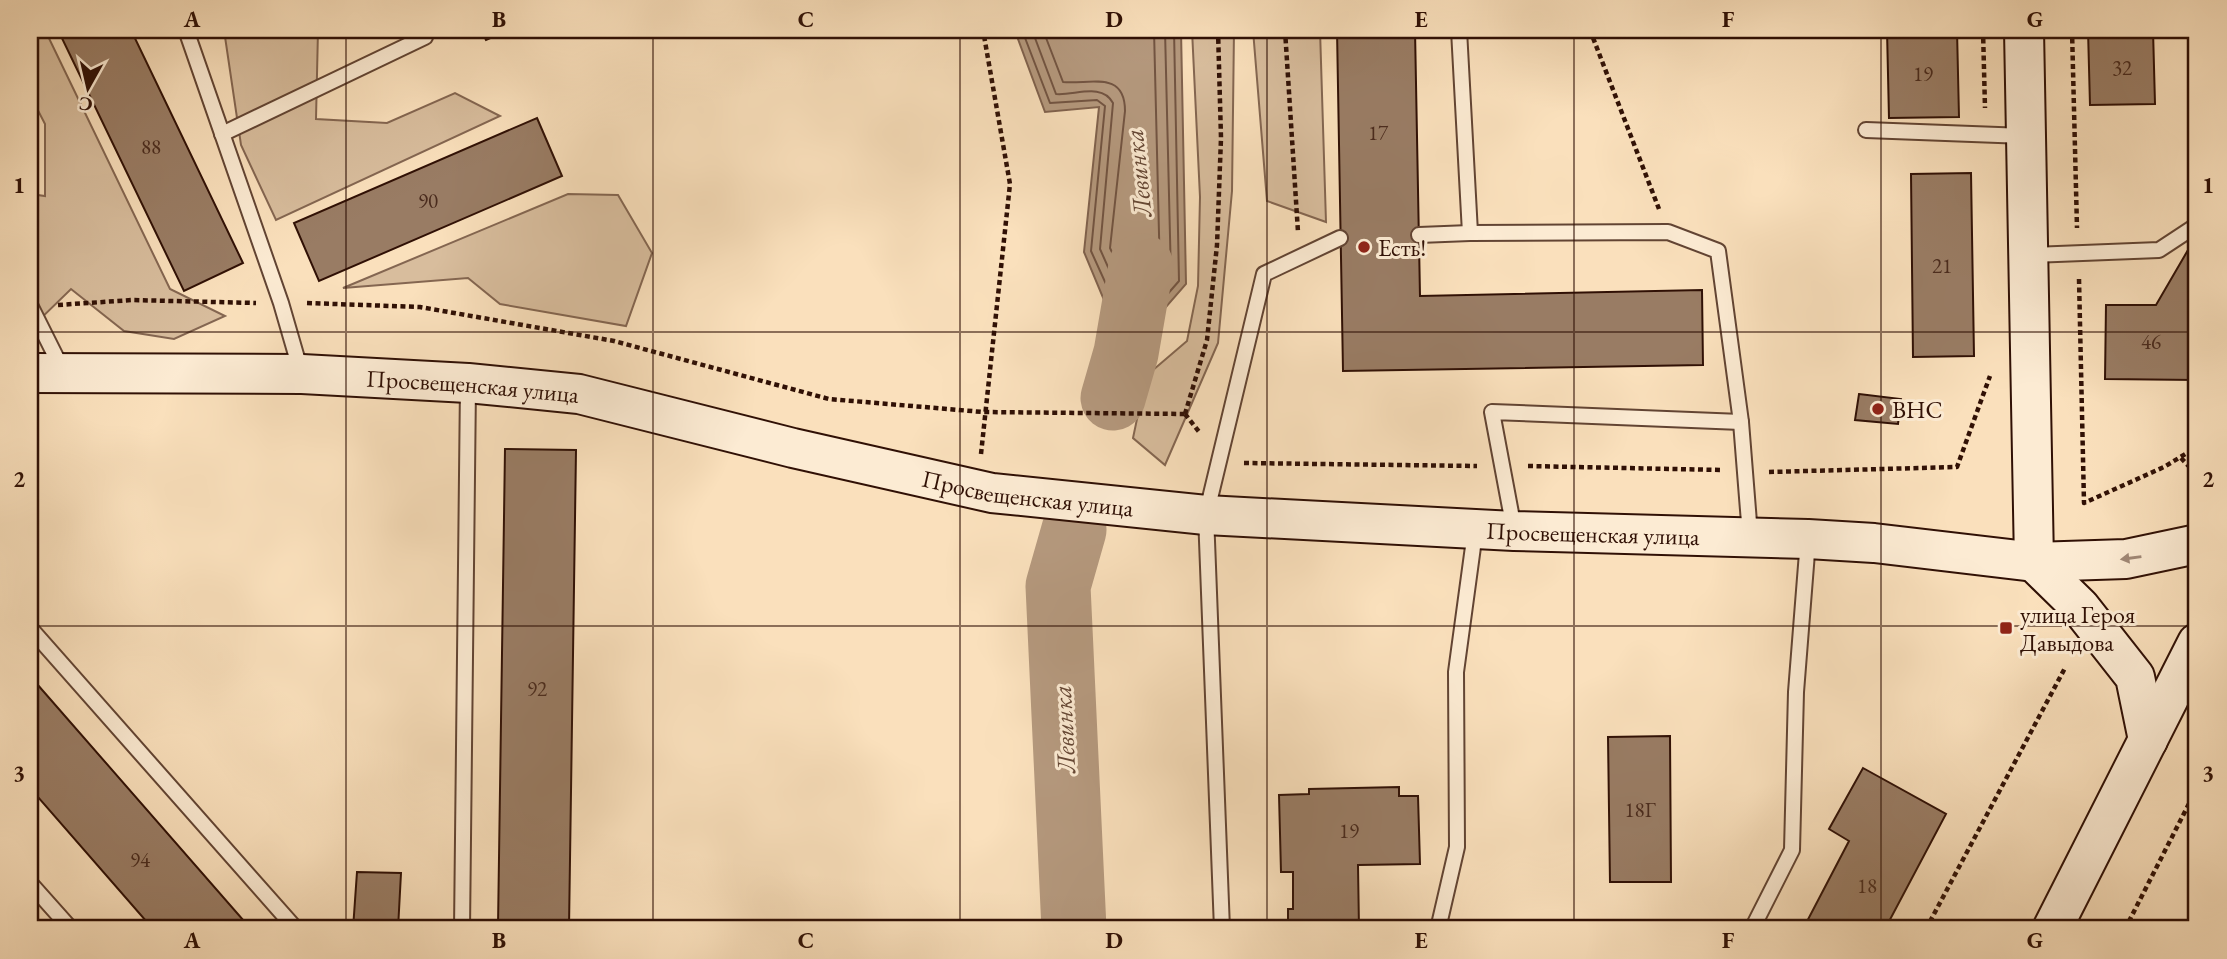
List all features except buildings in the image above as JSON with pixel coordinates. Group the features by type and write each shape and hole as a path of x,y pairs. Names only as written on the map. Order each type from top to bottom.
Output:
{"main road":[{"path":"2024,30 2034,562 2080,607 2135,677 2148,740"},
{"name":"Просвещенская улица","path":"47,373 302,374 468,383 579,394 793,448 979,490 1206,516 1514,531 1750,536 1874,542 2034,562 2126,559 2197,544"},
{"path":"2052,929 2197,643"}],"lane":[{"path":"186,30 281,303 302,374"},
{"path":"222,134 425,37 422,30"},
{"path":"1459,30 1470,233"},
{"path":"1866,130 2026,136"},
{"path":"2028,255 2160,250 2197,225"},
{"path":"1419,235 1668,232 1718,251 1741,422 1750,536"},
{"path":"1222,929 1206,516 1264,274 1340,238"},
{"path":"31,307 47,373"},
{"path":"462,929 468,383"},
{"path":"1514,531 1492,412 1741,422"},
{"path":"1438,929 1457,848 1456,672 1475,529"},
{"path":"1752,929 1792,850 1796,692 1808,539"},
{"path":"30,628 296,929"},
{"path":"30,883 71,929"}],"path":[{"path":"979,490 983,412 1010,184 983,30"},
{"path":"31,307 132,300 420,307 614,341 829,399 983,412 1040,410 1185,414 1207,340 1217,245 1221,138 1218,30"},
{"path":"1285,30 1299,257"},
{"path":"1590,30 1668,232"},
{"path":"2084,503 2197,447"},
{"path":"2181,457 2197,475"},
{"path":"1926,929 2065,668"},
{"path":"2125,929 2197,788"}],"shaded area":[{"path":"30,30 45,30 170,289 225,316 174,339 124,331 71,289 30,329 30,194 45,196 45,124 30,95"},
{"path":"224,30 318,30 316,119 387,123 455,93 500,116 276,220 241,145"},
{"path":"1192,30 1234,30 1232,191 1218,343 1165,465 1133,438 1146,376 1187,341 1198,286 1200,197"},
{"path":"1253,30 1320,30 1326,222 1267,201"},
{"path":"568,194 618,195 652,253 626,326 500,304 468,278 343,288"}],"water":[{"path":"1181,30 1186,284 1126,353 1084,252 1099,107 1045,112 1015,31"}],"waterway":[{"name":"Левинка","path":"1113,398 1126,353 1141,266"},
{"name":"Левинка","path":"1074,530 1058,586 1074,929"}],"place":[{"name":"Есть!","path":"1364,247"},
{"name":"ВНС","path":"1878,409"},
{"name":"улица Героя Давыдова","path":"2006,628"}]}
